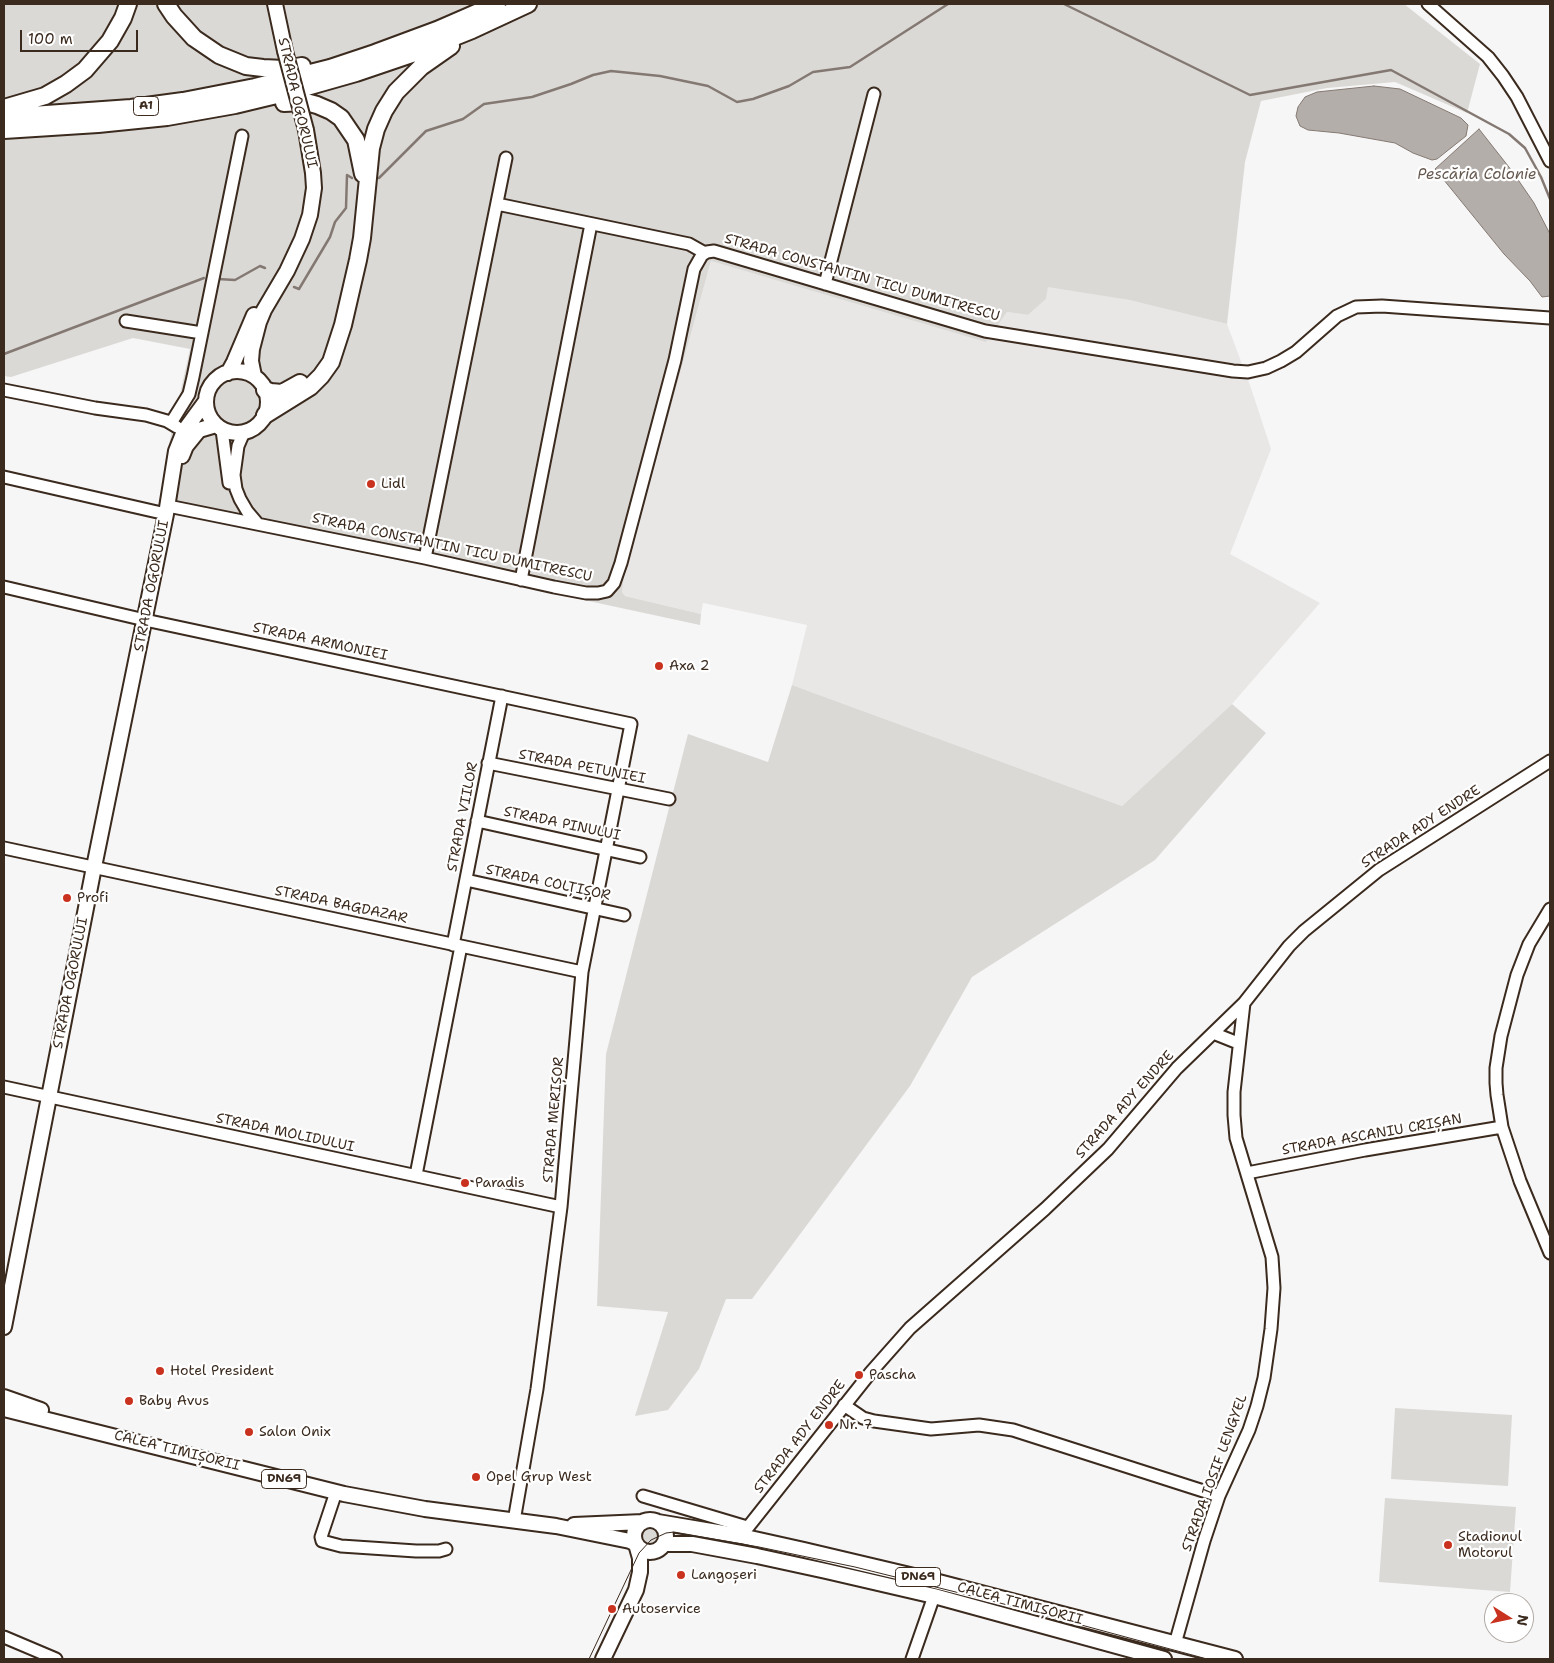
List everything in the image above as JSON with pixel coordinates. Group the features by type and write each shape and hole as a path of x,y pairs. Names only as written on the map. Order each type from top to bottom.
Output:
{"highway":[{"path":"4,108 44,96 66,84 85,70 110,41 123,18 128,4"},
{"path":"166,4 185,29 201,43 219,55 246,66 284,69 357,59"},
{"name":"A1","path":"4,117 97,111 183,101 255,87 330,68 357,59 437,30 497,4"},
{"name":"A1","path":"4,130 125,122 235,105 356,74 472,30 528,4"},
{"path":"265,415 310,387 326,369 337,346 362,238 371,148 376,129 384,111 396,92 409,77 472,30"},
{"path":"235,105 306,102 324,107 341,118 351,130 359,149 364,209"},
{"path":"265,390 277,393 292,388 302,382 319,364 332,342 351,288"}],"main road":[{"name":"STRADA OGORULUI","path":"254,376 251,361 252,349 259,322 287,271 306,228 312,200 313,173 306,130 275,4"},
{"name":"STRADA OGORULUI","path":"228,372 258,306 292,259"},
{"path":"228,372 241,372 254,376 265,390 268,402 265,415 259,424 244,432 233,433 219,428 207,412 206,401 210,386 228,372"},
{"name":"STRADA OGORULUI","path":"4,1327 94,867 145,620 176,451 184,431 206,401"},
{"name":"STRADA OGORULUI","path":"165,506 186,446 199,430 219,428"},
{"name":"CALEA TIMIȘORII","path":"4,1397 105,1433"},
{"name":"CALEA TIMIȘORII","path":"4,1409 336,1492 425,1508 556,1526 636,1544"},
{"name":"DN69","path":"643,1522 653,1520 658,1522"},
{"path":"603,1659 636,1590 641,1568 635,1532 636,1528 643,1522"},
{"name":"CALEA TIMIȘORII","path":"556,1526 643,1522"},
{"path":"636,1590 643,1583 662,1546 666,1533 658,1522"},
{"name":"CALEA TIMIȘORII","path":"658,1522 744,1531 1235,1659"},
{"name":"DN69","path":"636,1544 641,1550 650,1552 662,1546"},
{"name":"CALEA TIMIȘORII","path":"662,1546 692,1544 737,1552 934,1596 1164,1659"}],"street":[{"path":"1428,4 1488,57 1503,76 1517,97 1550,161"},
{"path":"825,284 874,94"},
{"path":"171,423 189,394 242,136"},
{"path":"425,558 506,158"},
{"path":"497,204 689,244 705,253"},
{"path":"521,580 591,224"},
{"name":"STRADA CONSTANTIN TICU DUMITRESCU","path":"4,477 258,524 425,558 521,580 598,593 607,591 614,583 621,562 675,360 694,269 705,253 722,252 985,331 1232,371 1248,372 1266,368 1281,361 1296,352 1337,316 1356,307 1382,306 1550,318"},
{"path":"126,321 202,333"},
{"path":"4,390 95,408 146,415 171,423 184,431"},
{"path":"219,428 230,490 239,506 247,511"},
{"path":"244,432 238,446 234,475 236,489 247,511 258,524"},
{"name":"STRADA ARMONIEI","path":"4,587 145,620 631,724"},
{"name":"STRADA VIILOR","path":"416,1175 457,946 466,880 502,696"},
{"name":"STRADA MERIȘOR","path":"514,1521 531,1429 561,1208 582,972 631,724"},
{"name":"STRADA ADY ENDRE","path":"744,1531 844,1405 910,1328 1045,1210 1108,1149 1160,1087 1244,1003 1289,946 1335,904 1387,865 1550,762"},
{"name":"STRADA PETUNIEI","path":"488,763 669,800"},
{"name":"STRADA PINULUI","path":"477,821 640,856"},
{"name":"STRADA BAGDAZAR","path":"4,848 582,972"},
{"name":"STRADA COLȚIȘOR","path":"466,880 624,915"},
{"path":"1550,908 1535,932 1517,975 1501,1036 1496,1068 1497,1095 1502,1127 1520,1181 1550,1253"},
{"name":"STRADA IOSIF LENGYEL","path":"1175,1644 1204,1541 1219,1496 1249,1430 1257,1406 1264,1378 1272,1312 1274,1288 1272,1257 1236,1138 1234,1092 1244,1003"},
{"path":"1213,1033 1238,1043"},
{"name":"STRADA MOLIDULUI","path":"4,1087 561,1208"},
{"name":"STRADA ASCANIU CRIȘAN","path":"1247,1173 1365,1150 1502,1127"},
{"path":"844,1405 863,1418 874,1421 931,1428 979,1425 1013,1430 1219,1496"},
{"path":"336,1492 321,1537 322,1541 340,1546 416,1551 439,1551 446,1549"},
{"path":"643,1496 744,1531"},
{"path":"912,1659 934,1596"},
{"path":"4,1637 56,1659"}],"shaded area":[{"path":"4,4 1404,4 1480,64 1467,113 1395,82 1327,88 1261,101 1245,162 1227,324 1129,300 1048,287 1046,299 1028,315 1007,312 986,342 711,261 624,578 622,592 625,596 701,614 700,625 161,509 167,453 190,349 133,338 11,377 4,376"},
{"path":"711,261 986,341 1007,312 1028,315 1046,299 1048,286 1129,300 1227,324 1271,449 1230,554 1320,603 1232,704 1122,806 792,685 807,625 703,603 701,614 625,596 622,592 624,579"},
{"path":"792,685 1122,806 1232,704 1266,733 1155,860 972,977 910,1086 752,1299 726,1299 699,1369 668,1410 635,1416 668,1312 597,1306 606,1054 688,734 768,762"},
{"path":"1395,1408 1512,1415 1508,1486 1391,1479"},
{"name":"Stadionul Motorul","path":"1385,1498 1516,1507 1510,1592 1379,1582"},
{"path":"650,1525 660,1532 661,1536 654,1546 650,1547 640,1540 639,1536 646,1526"}],"water":[{"path":"1374,86 1400,89 1461,118 1468,125 1466,136 1437,159 1432,160 1413,153 1395,143 1339,133 1308,130 1300,126 1296,116 1298,107 1305,97 1317,92"},
{"name":"Pescăria Colonie","path":"1479,129 1534,203 1550,234 1550,296 1542,297 1530,281 1504,254 1435,169"}],"waterway":[{"path":"379,178 426,131 463,119 484,104 532,97 593,75 611,71 660,76 708,86 737,102 753,99 789,86 813,72 850,67 948,4"},
{"path":"1064,4 1250,95 1391,70 1509,134 1525,148 1541,177 1550,199"},
{"path":"294,287 299,289 330,237 335,222 346,208 347,175 352,178"},
{"path":"218,279 235,280 260,266 265,268"},
{"path":"4,354 204,278"}],"tram line":[{"path":"589,1659 639,1553 651,1540 666,1533 674,1532 855,1567 1000,1603 1207,1659"}],"place":[{"name":"Lidl","path":"371,484"},
{"name":"Axa 2","path":"659,666"},
{"name":"Profi","path":"67,898"},
{"name":"Paradis","path":"465,1183"},
{"name":"Hotel President","path":"160,1371"},
{"name":"Pascha","path":"859,1375"},
{"name":"Baby Avus","path":"129,1401"},
{"name":"Nr. 7","path":"829,1425"},
{"name":"Salon Onix","path":"249,1432"},
{"name":"Opel Grup West","path":"476,1477"},
{"name":"Stadionul Motorul","path":"1448,1545"},
{"name":"Langoșeri","path":"681,1575"},
{"name":"Autoservice","path":"612,1609"}]}
